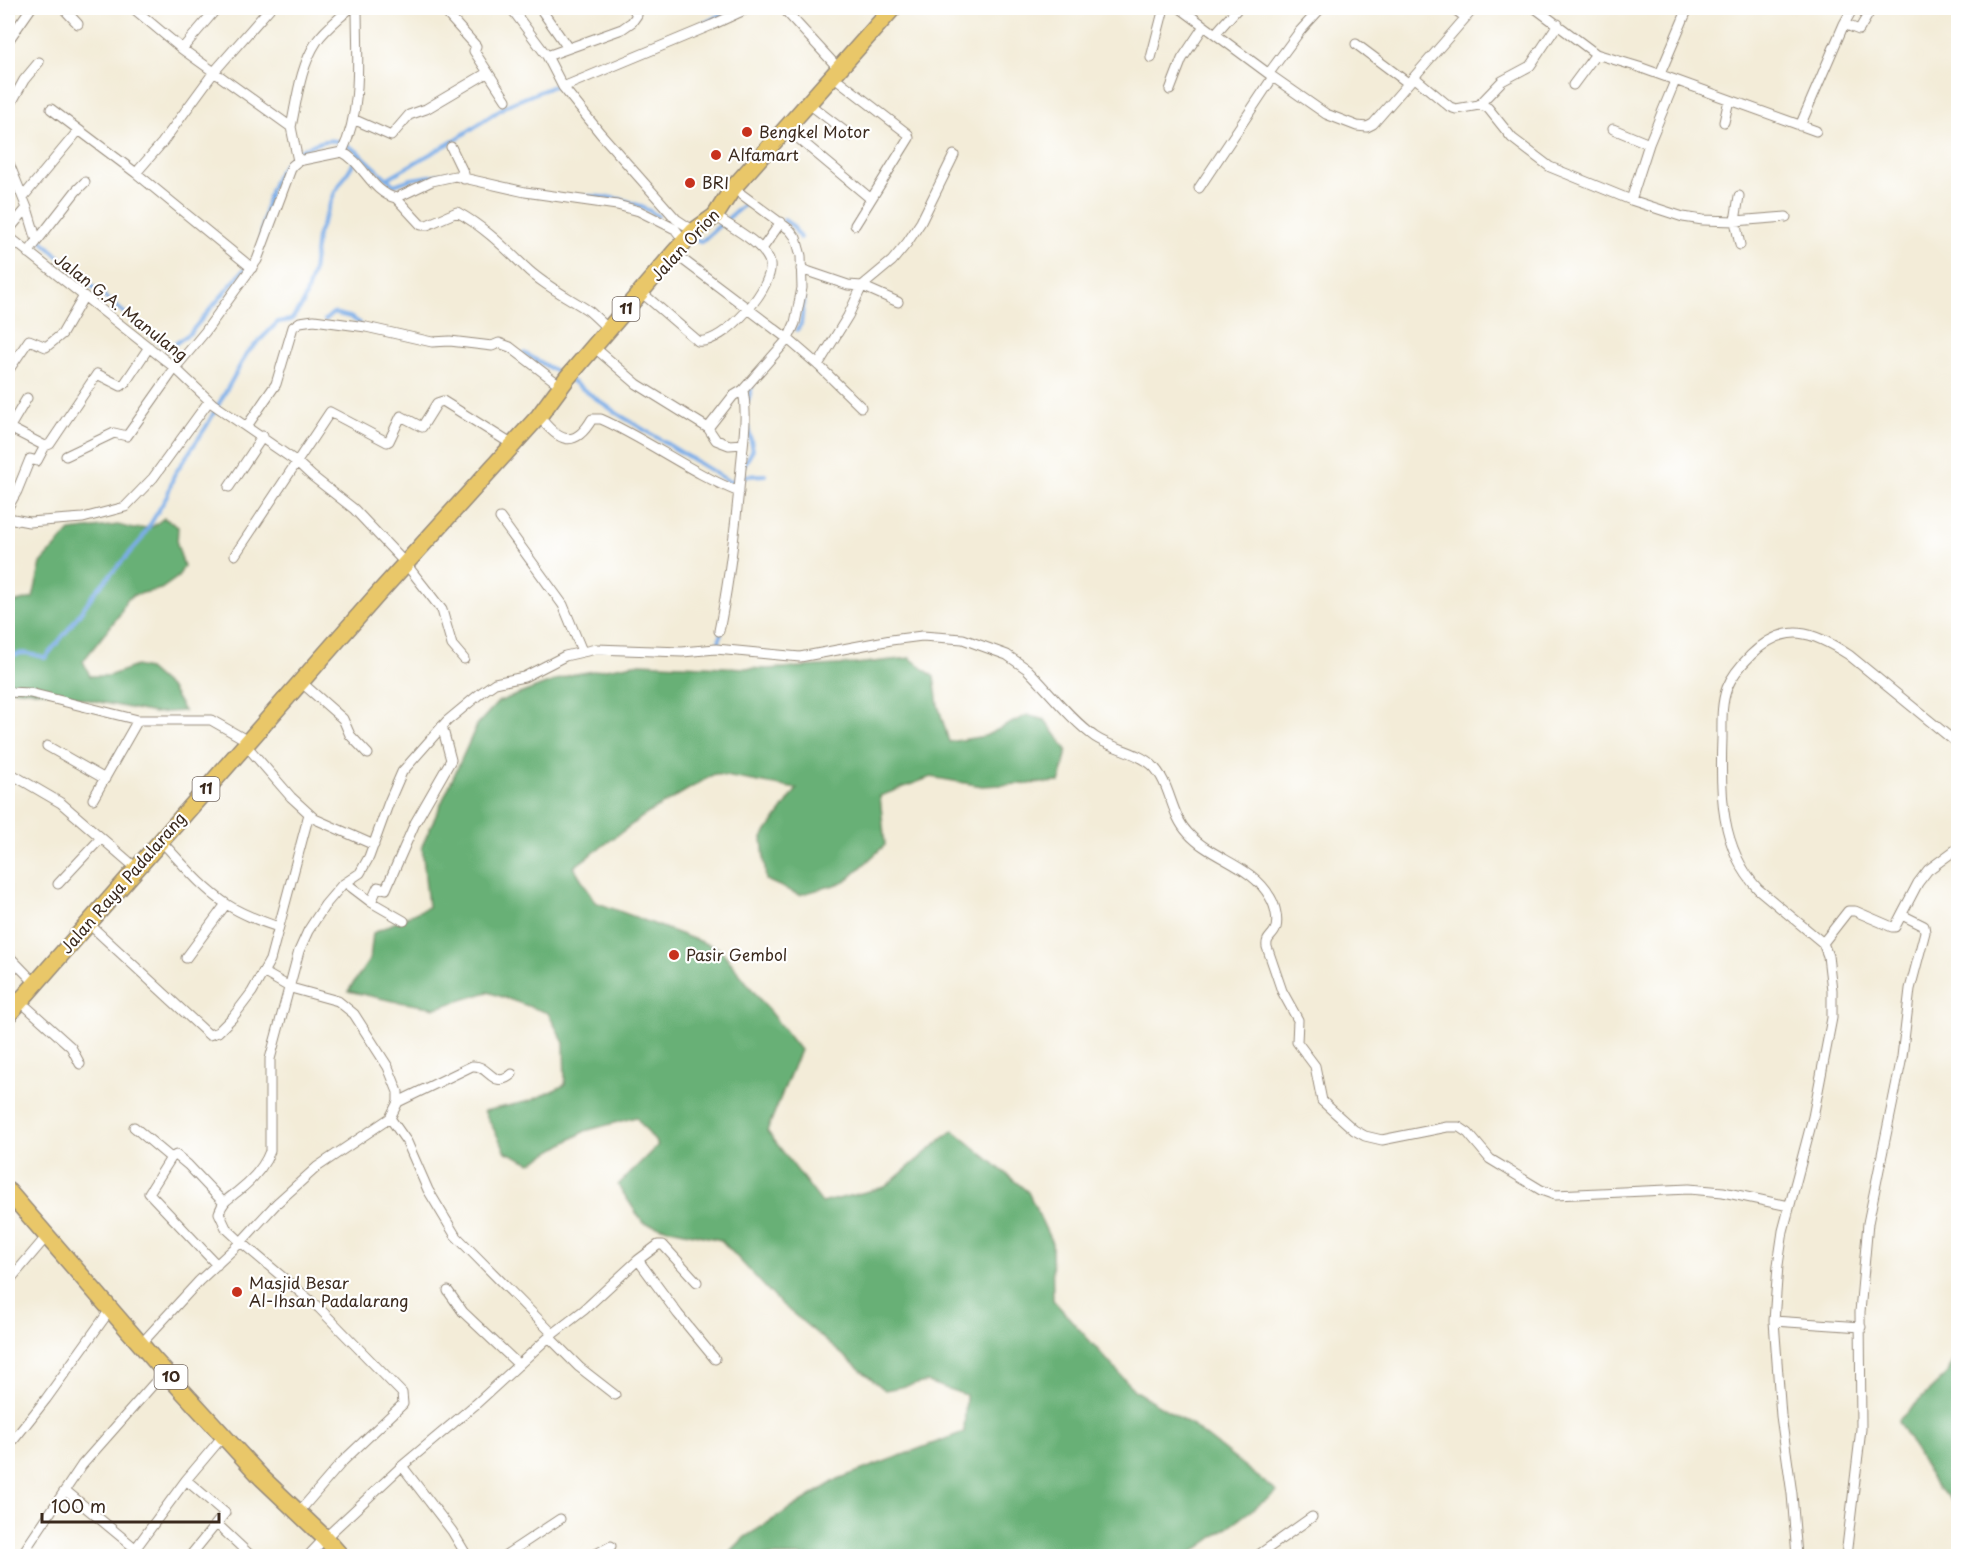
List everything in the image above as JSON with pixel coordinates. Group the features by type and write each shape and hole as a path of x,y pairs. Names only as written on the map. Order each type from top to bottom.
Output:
{"highway":[{"name":"Jalan Orion","path":"406,564 539,416 594,347 686,240 715,216 733,188 893,8"},
{"name":"Jalan Raya Padalarang","path":"8,1015 160,840 406,564"},
{"name":"10","path":"8,1191 110,1310 262,1478 325,1538 341,1557"}],"street":[{"path":"8,42 31,8"},
{"path":"63,8 78,24"},
{"path":"133,8 182,49 291,128"},
{"path":"182,49 217,8"},
{"path":"136,173 162,143 214,72 270,8"},
{"path":"66,456 114,433 128,436 265,243 297,155 291,128 300,81 307,61 318,40 350,8"},
{"path":"345,153 353,119 356,86 357,8"},
{"path":"459,8 449,16 476,46 474,51 506,100"},
{"path":"511,8 547,56 563,87 627,165 676,219 686,240"},
{"path":"540,8 568,48"},
{"path":"547,56 622,29 637,15 633,8"},
{"path":"563,87 737,10 749,8"},
{"path":"783,8 836,72 908,134 909,138 855,225"},
{"path":"1151,58 1164,8"},
{"path":"1180,8 1326,114 1366,127 1373,124 1474,8"},
{"path":"1215,34 1238,8"},
{"path":"1199,188 1294,39 1321,8"},
{"path":"1454,8 1465,17"},
{"path":"1535,8 1596,54 1660,74 1816,131"},
{"path":"1660,74 1688,8"},
{"path":"1800,126 1853,8"},
{"path":"1844,24 1859,30 1872,8"},
{"path":"1479,105 1502,81 1530,66 1558,24"},
{"path":"1170,90 1182,60 1204,26"},
{"path":"1356,44 1450,108 1479,105 1488,108 1512,138 1550,166 1631,200 1683,217 1703,220 1786,217"},
{"path":"1573,85 1596,54"},
{"path":"8,109 24,80 39,62"},
{"path":"353,119 391,136 410,115 426,110 487,73"},
{"path":"1631,200 1649,144 1675,81"},
{"path":"1724,122 1729,100"},
{"path":"809,104 851,136"},
{"path":"51,109 136,173 249,266"},
{"path":"786,128 871,198"},
{"path":"1613,129 1649,144"},
{"path":"23,197 78,131"},
{"path":"451,147 464,179"},
{"path":"297,155 345,153 358,163 381,190 390,197 396,198 432,181 455,176 525,192 617,205 639,211 675,229 748,308 818,365 861,407"},
{"path":"818,365 848,316 862,286 892,261 921,222 954,155"},
{"path":"8,160 39,238"},
{"path":"28,253 85,182"},
{"path":"708,428 733,396 743,390 788,339 798,312 802,288 801,255 796,238 780,222 733,188"},
{"path":"1739,196 1736,220 1740,245"},
{"path":"396,198 421,225 427,225 457,212 473,220 525,267 590,312 609,330"},
{"path":"8,231 27,208"},
{"path":"641,292 698,340 706,342 725,332 739,320 764,286 769,274 770,263 762,249 715,216"},
{"path":"762,249 780,222"},
{"name":"Jalan G.A. Manulang","path":"9,242 28,253 149,347 175,368 211,403 263,436 354,509 406,564 441,610 452,645 464,659"},
{"path":"801,269 848,285 862,286 898,302"},
{"path":"8,372 29,340 46,347 57,340 84,296"},
{"path":"247,426 276,384 293,327 305,320 366,327 432,342 450,341 492,346 499,344 510,347 564,383"},
{"path":"8,507 12,489 30,459 37,460 45,446 50,444 97,374 121,386 149,347"},
{"path":"594,347 637,384 708,428 716,440 722,444 743,444"},
{"path":"719,631 728,588 740,490 746,406 743,390"},
{"path":"27,398 8,429 45,446"},
{"path":"235,555 330,412 387,442 401,416 422,427 439,401 442,401 513,446"},
{"path":"8,518 29,522 83,518 125,507 153,477 211,403"},
{"path":"539,416 559,437 567,440 575,439 585,432 592,419 601,419 673,456 722,485 740,490"},
{"path":"229,487 263,436"},
{"path":"500,518 563,605 582,651"},
{"path":"1797,1557 1792,1494 1779,1392 1774,1322 1778,1265 1789,1206 1813,1117 1832,1018 1832,990 1828,956 1823,943 1765,896 1750,879 1735,856 1727,834 1721,778 1726,689 1746,660 1766,642 1777,636 1791,633 1804,634 1831,644 1849,655 1959,744"},
{"path":"298,1513 343,1461 403,1404 403,1395 319,1308 226,1228 219,1213 223,1202 255,1176 265,1164 270,1151 270,1059 300,951 308,931 325,905 346,883 360,873 374,845 393,790 402,772 442,726 495,683 524,677 565,656 582,651 612,648 682,652 716,649 800,657 922,636 963,639 1007,656 1027,669 1094,736 1151,764 1164,783 1177,816 1188,834 1247,872 1270,896 1277,924 1267,940 1267,947 1282,991 1298,1020 1296,1042 1315,1066 1322,1101 1354,1130 1365,1136 1382,1140 1447,1126 1459,1127 1468,1133 1490,1159 1541,1190 1555,1195 1689,1189 1722,1192 1789,1206"},
{"path":"301,682 343,719 350,735 368,754"},
{"path":"8,692 30,693 138,720 211,720 247,742 309,814 322,823 374,845"},
{"path":"93,799 138,720"},
{"path":"372,902 378,887 386,889 415,823 451,760 442,726"},
{"path":"47,746 105,779"},
{"path":"8,772 61,803 136,868"},
{"path":"88,923 209,1035 218,1032 252,992 274,947 309,814"},
{"path":"58,884 101,838"},
{"path":"160,840 226,904 245,915 278,927"},
{"path":"1823,943 1848,911 1855,911 1893,928 1896,926 1918,883 1928,870 1959,848"},
{"path":"346,883 404,921"},
{"path":"186,958 226,904"},
{"path":"1846,1557 1862,1429 1860,1312 1868,1223 1896,1092 1910,989 1925,932 1924,926 1902,915"},
{"path":"8,954 35,984"},
{"path":"141,1344 199,1281 241,1242 277,1203 317,1167 390,1118 398,1102 398,1092 388,1067 354,1014 338,1001 291,988 263,972"},
{"path":"20,1001 71,1047 80,1064"},
{"path":"398,1102 472,1065 481,1067 489,1075 501,1080 506,1080 512,1074"},
{"path":"390,1118 407,1142 428,1190 455,1235 579,1367 615,1395"},
{"path":"134,1127 171,1158"},
{"path":"217,1265 148,1193 171,1158 176,1155 223,1202"},
{"path":"8,1282 47,1236"},
{"path":"308,1557 325,1538 402,1466 658,1245 662,1244 697,1282"},
{"path":"638,1260 715,1359"},
{"path":"448,1291 463,1312 519,1365"},
{"path":"9,1442 46,1400 110,1310"},
{"path":"1774,1322 1861,1327"},
{"path":"21,1557 82,1465 154,1380 165,1371"},
{"path":"66,1491 133,1553 186,1480 224,1435"},
{"path":"402,1466 452,1531 467,1557"},
{"path":"186,1480 225,1513 190,1557"},
{"path":"1257,1557 1312,1517"},
{"path":"504,1557 560,1519"},
{"path":"218,1524 250,1556"},
{"path":"592,1557 611,1546"}],"green space":[{"path":"164,518 178,527 177,544 184,566 178,577 161,589 134,595 126,600 120,614 83,661 90,676 108,676 136,666 148,669 171,689 184,711 154,713 50,692 8,689 8,604 33,598 41,563 70,531 118,525 133,529 152,527"},
{"path":"910,658 934,677 938,705 949,742 985,736 1027,715 1045,720 1067,750 1060,782 982,786 931,777 880,796 885,845 845,882 799,895 766,880 762,838 797,789 714,774 645,815 574,867 595,902 720,949 800,1050 767,1131 822,1203 885,1187 953,1130 1028,1192 1052,1243 1053,1300 1135,1391 1189,1423 1277,1492 1187,1556 726,1556 745,1537 838,1479 964,1432 966,1395 927,1382 885,1390 779,1302 721,1240 643,1223 618,1185 658,1145 636,1117 585,1131 531,1163 506,1152 484,1111 530,1101 565,1085 564,1043 548,1013 488,992 436,1008 348,991 370,959 373,933 428,907 422,846 477,725 498,702 570,675 640,663 766,669"},
{"path":"1958,1346 1958,1505 1937,1488 1898,1421 1948,1373"}],"waterway":[{"path":"701,25 734,8"},
{"path":"386,179 455,140 507,105 561,83"},
{"path":"261,238 265,210 273,183 288,161 299,152 320,142 331,140 343,143"},
{"path":"347,145 394,185 411,179 450,173"},
{"path":"8,657 26,653 45,658 95,592 141,540 167,496 174,475 206,427 247,353 278,322 291,320 303,304 313,272 317,237 335,192 358,152"},
{"path":"583,196 622,200 639,205 658,216"},
{"path":"726,220 746,203"},
{"path":"784,220 793,226 800,238"},
{"path":"695,238 701,242 720,225"},
{"path":"39,238 82,278 168,349 190,333 247,266"},
{"path":"797,330 801,324 804,299"},
{"path":"325,320 333,313 350,317 360,323"},
{"path":"524,353 564,376"},
{"path":"570,380 618,414 730,482 742,476 765,475"},
{"path":"748,401 752,386"},
{"path":"744,465 753,450 748,427"},
{"path":"719,643 721,632"}],"place":[{"name":"Bengkel Motor","path":"747,132"},
{"name":"Alfamart","path":"716,155"},
{"name":"BRI","path":"690,183"},
{"name":"Pasir Gembol","path":"674,955"},
{"name":"Masjid Besar Al-Ihsan Padalarang","path":"237,1292"}]}
